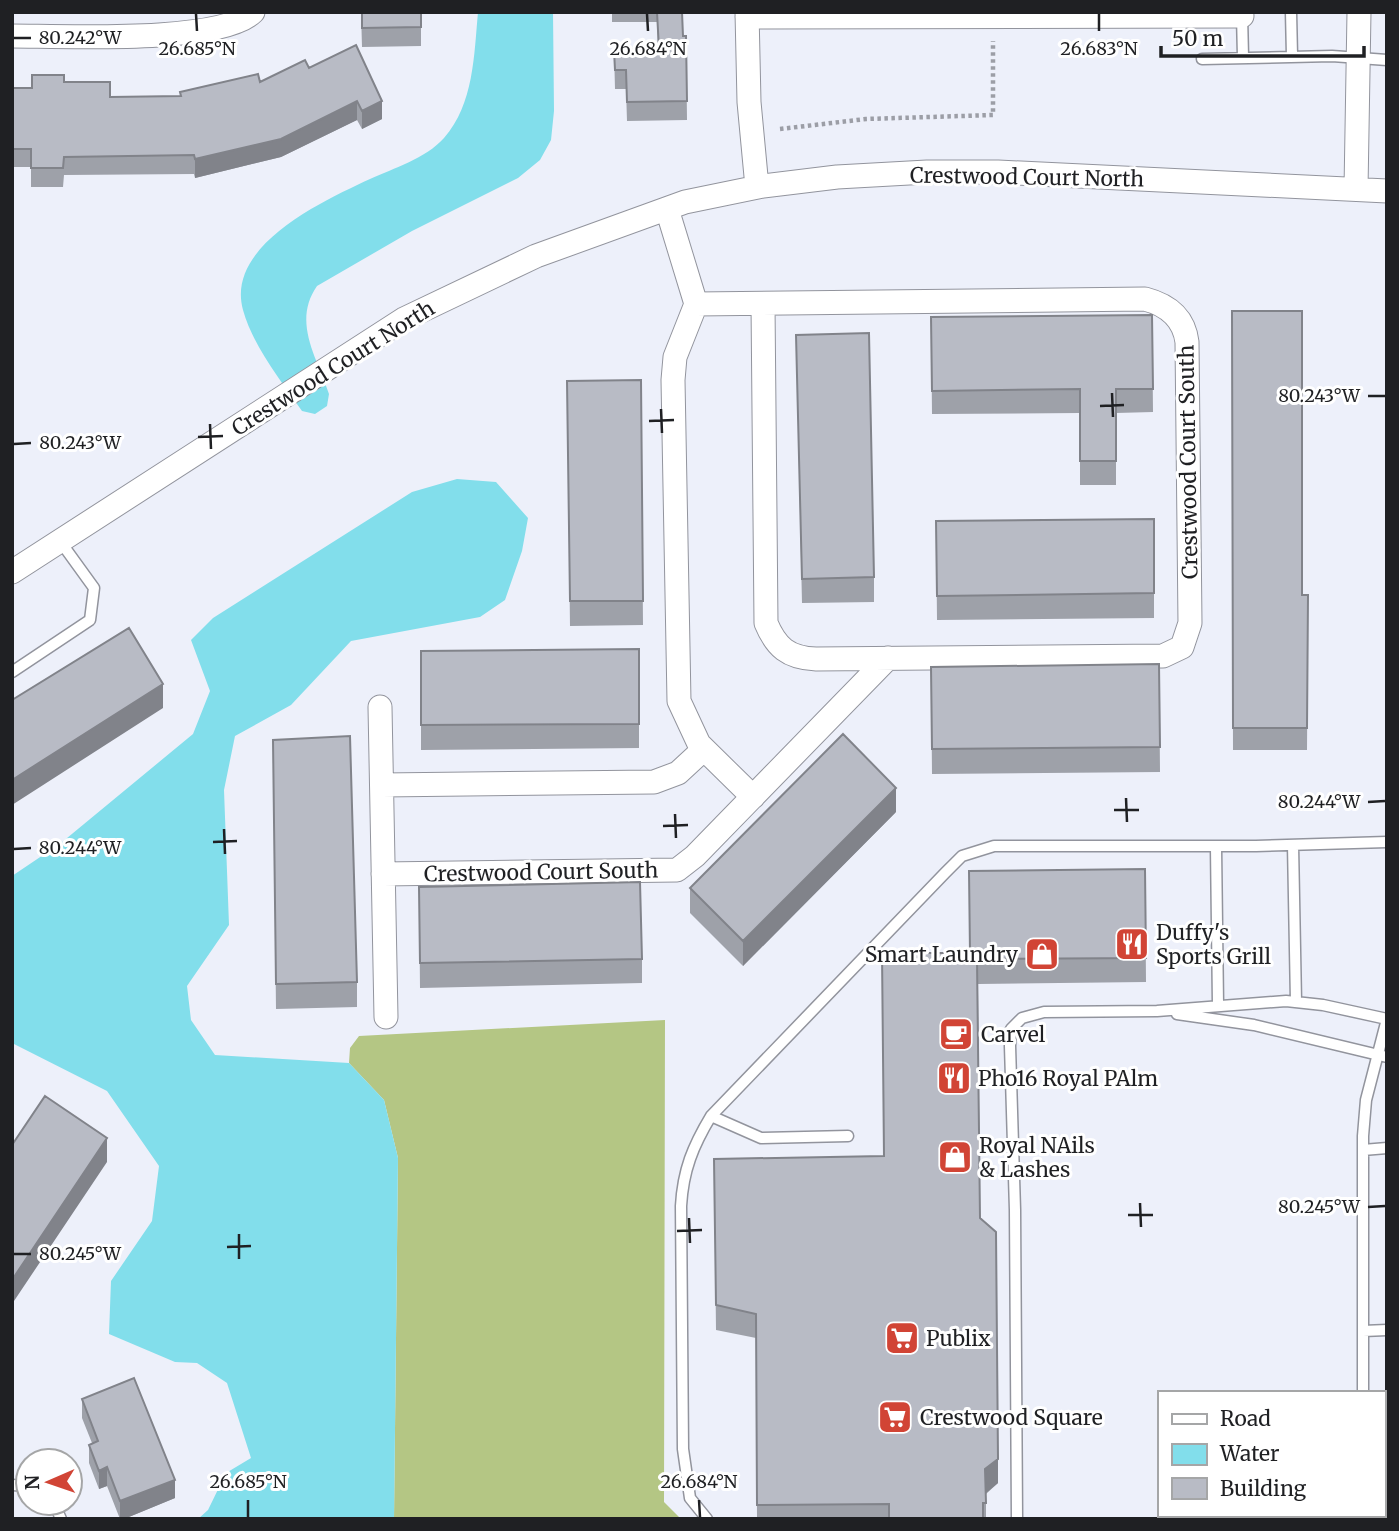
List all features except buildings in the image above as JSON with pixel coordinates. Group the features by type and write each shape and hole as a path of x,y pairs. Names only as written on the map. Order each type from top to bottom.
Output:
{"street":[{"path":"12,36 149,36 213,28 249,17 253,12"},
{"path":"1356,190 1359,12"},
{"path":"757,187 749,102 747,14 1242,14"},
{"name":"Crestwood Court North","path":"12,572 404,319 536,256 667,209 757,187 837,177 998,172 1387,191"},
{"path":"667,209 696,304 675,357 673,380 677,672 684,715 705,749 753,797"},
{"name":"Crestwood Court South","path":"696,304 1146,299 1170,310 1185,330 1190,623 1182,647 1163,656 798,659 784,652 773,641 765,623 763,304"},
{"name":"Crestwood Court South","path":"383,874 677,870 753,797 888,658"},
{"path":"380,707 386,1017"},
{"path":"382,785 654,782 678,773 705,749"}],"lane":[{"path":"1291,12 1292,56"},
{"path":"1242,14 1243,57"},
{"path":"1202,59 1292,56 1387,60"},
{"path":"12,672 90,620 94,588 60,541"},
{"path":"706,1519 690,1498 683,1449 681,1206 683,1175 692,1147 711,1116 962,856 994,846 1216,847 1387,842"},
{"path":"1293,845 1296,1002"},
{"path":"1216,847 1218,1006"},
{"path":"1017,1519 1011,1029 1022,1018 1044,1012 1157,1011 1296,1002 1387,1019 1382,1056 1366,1100 1363,1150 1363,1391"},
{"path":"1157,1011 1254,1025 1382,1056"},
{"path":"711,1116 761,1138 848,1136"},
{"path":"1363,1150 1387,1148"},
{"path":"1363,1331 1387,1331"}],"path":[{"path":"780,129 866,119 993,115 993,30"}],"green space":[{"path":"665,1020 664,1502 681,1519 394,1519 398,1158 384,1100 349,1063 350,1048 359,1036"}],"water":[{"path":"478,12 553,12 554,111 551,140 540,160 518,178 412,231 317,286 310,299 307,326 313,353 329,394 327,406 315,414 302,411 268,363 253,337 243,310 241,287 249,265 263,246 305,213 351,188 419,157 444,138 454,125 467,95"},
{"path":"457,479 496,482 528,518 522,551 505,600 480,617 351,641 291,705 235,736 224,790 229,925 187,986 191,1020 215,1055 349,1063 384,1100 398,1158 394,1519 198,1519 208,1510 226,1473 251,1458 227,1383 197,1363 175,1362 109,1334 111,1281 152,1221 159,1166 107,1091 12,1043 12,876 61,843 193,734 210,691 191,640 213,618 412,492"}],"place":[{"name":"Duffy's Sports Grill","path":"1132,944"},
{"name":"Smart Laundry","path":"1042,954"},
{"name":"Carvel","path":"956,1034"},
{"name":"Pho16 Royal PAlm","path":"954,1078"},
{"name":"Royal NAils & Lashes","path":"955,1157"},
{"name":"Publix","path":"902,1338"},
{"name":"Crestwood Square","path":"895,1417"}]}
